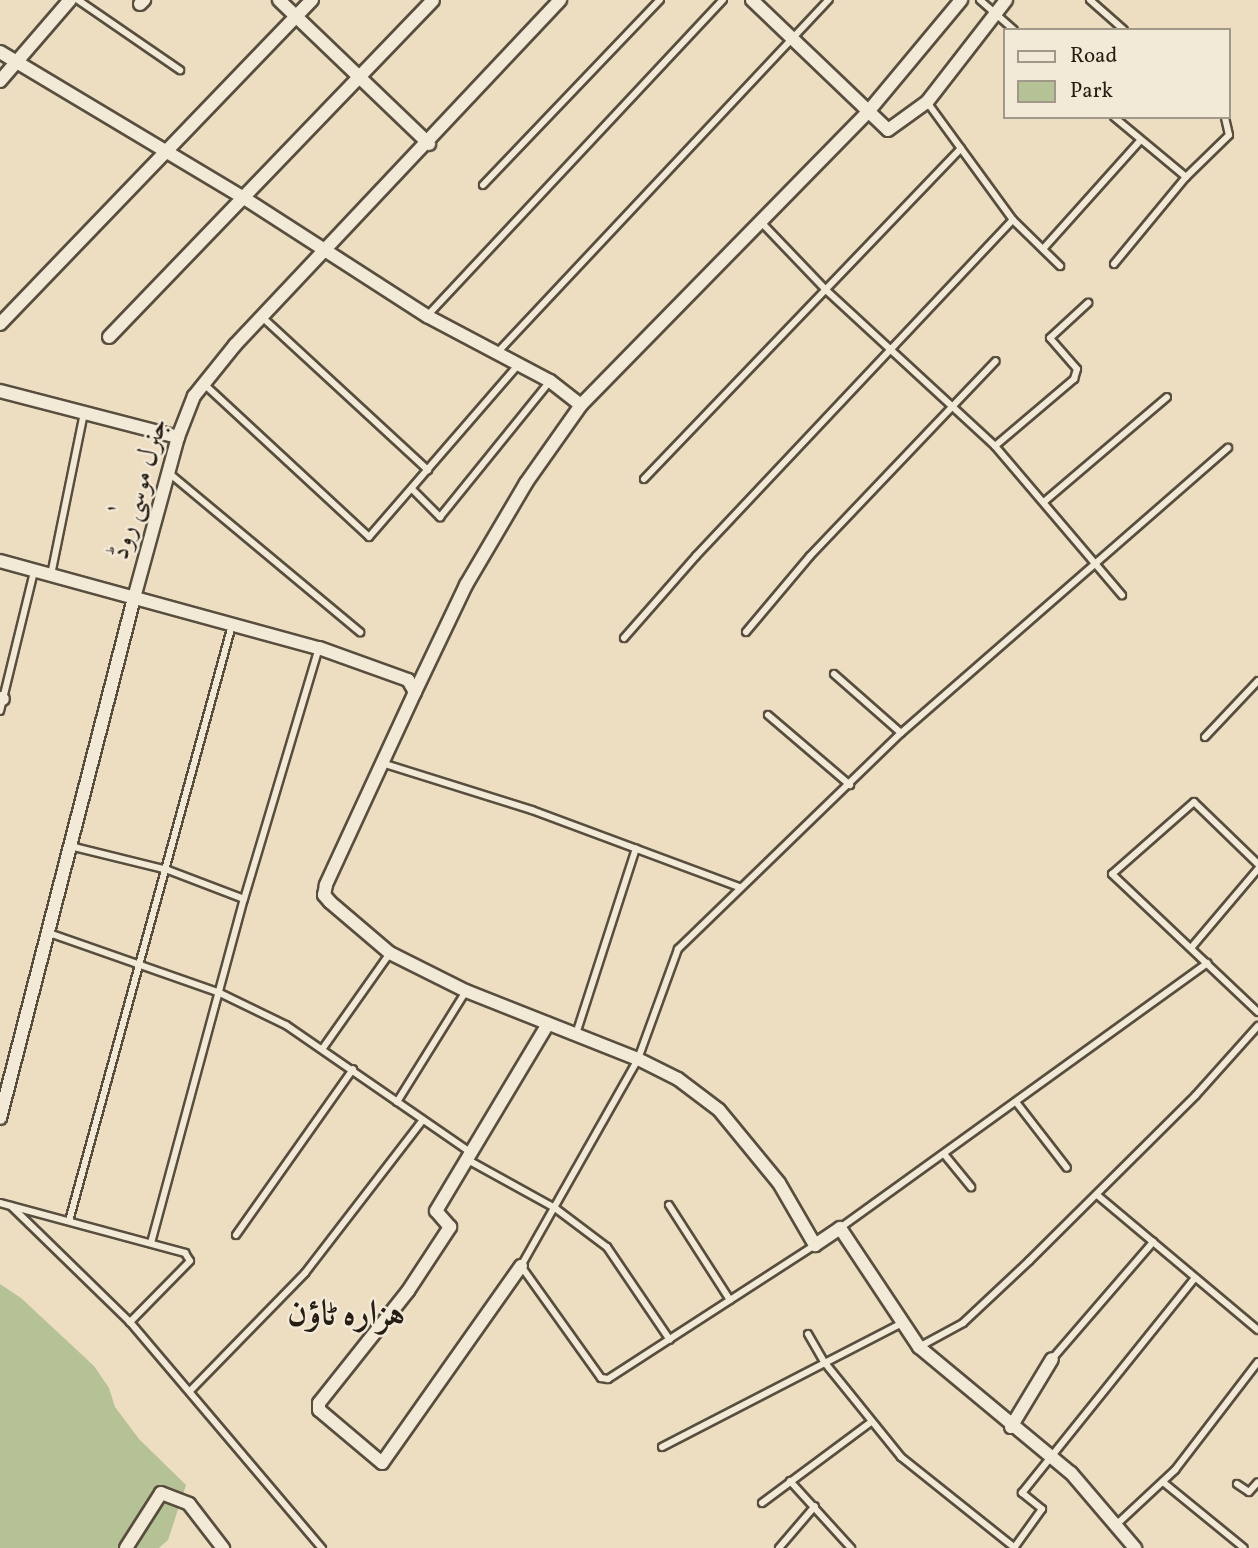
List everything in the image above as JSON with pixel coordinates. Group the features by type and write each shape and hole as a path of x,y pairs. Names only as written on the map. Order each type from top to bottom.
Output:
{"street":[{"path":"0,81 70,0"},
{"path":"279,0 429,144"},
{"path":"0,324 163,150 312,0"},
{"path":"109,337 362,77 433,0"},
{"name":"جنرل موسیٰ روڈ","path":"0,1118 68,846 178,437 202,383 323,251 429,144 560,0"},
{"path":"752,0 888,131 927,102 1006,0"},
{"path":"961,0 867,113 581,405 526,483 466,585 382,763 324,895 390,953 466,991 638,1059 678,1079 719,1110 752,1146 815,1245 840,1228 919,1347 1011,1427 1071,1474 1135,1548"},
{"path":"0,52 244,198 427,316 516,367 550,381 581,405"},
{"path":"0,391 178,437"},
{"path":"0,561 319,648 396,672 415,692"},
{"path":"521,1266 382,1462 319,1410 319,1404 408,1291 450,1227 436,1211 548,1024"},
{"path":"1011,1427 1052,1359"},
{"path":"126,1548 161,1493 189,1504 223,1548"}],"lane":[{"path":"78,0 180,70"},
{"path":"483,185 660,0"},
{"path":"427,316 723,0"},
{"path":"495,355 829,0"},
{"path":"980,0 1012,28"},
{"path":"1090,0 1122,28"},
{"path":"927,102 1013,220 1060,266"},
{"path":"1116,119 1186,177"},
{"path":"1114,264 1186,177 1229,135 1225,119"},
{"path":"1043,249 1140,141"},
{"path":"644,479 961,148"},
{"path":"624,638 695,556 1013,220"},
{"path":"760,221 826,290 995,446 1045,500 1122,595"},
{"path":"995,446 1074,379 1077,369 1050,338 1088,303"},
{"path":"262,317 428,471"},
{"path":"746,632 810,556 996,361"},
{"path":"202,383 369,537 516,367"},
{"path":"412,489 440,517 550,381"},
{"path":"1045,500 1167,397"},
{"path":"51,575 85,412"},
{"path":"815,1245 608,1379 601,1378 521,1266 638,1059 678,948 901,733 1094,560 1228,448"},
{"path":"169,473 360,632"},
{"path":"1,703 34,570"},
{"path":"69,1221 143,964 232,625"},
{"path":"151,1243 244,899 319,648"},
{"path":"834,674 901,733"},
{"path":"1205,737 1258,681"},
{"path":"768,715 850,785"},
{"path":"382,763 636,848 739,887"},
{"path":"1258,864 1194,802 1112,874 1258,1012"},
{"path":"68,846 168,870 244,899"},
{"path":"576,1034 636,848"},
{"path":"1191,948 1258,869"},
{"path":"46,932 220,993 324,1048 470,1157 555,1208 607,1247 670,1340"},
{"path":"324,1048 390,953"},
{"path":"840,1228 1207,964"},
{"path":"397,1102 466,991"},
{"path":"919,1347 963,1323 1097,1195 1258,1026"},
{"path":"236,1235 353,1069"},
{"path":"1016,1101 1067,1168"},
{"path":"190,1391 305,1273 423,1120"},
{"path":"944,1154 971,1187"},
{"path":"1097,1195 1258,1330"},
{"path":"0,1203 185,1253 190,1261 130,1322"},
{"path":"669,1205 730,1300"},
{"path":"11,1206 130,1322 320,1547"},
{"path":"1052,1359 1153,1242"},
{"path":"808,1334 825,1363 901,1457 1014,1548 1042,1509 1022,1493 1195,1278"},
{"path":"662,1447 903,1323"},
{"path":"1116,1525 1163,1482 1258,1362"},
{"path":"762,1503 871,1422"},
{"path":"790,1481 852,1548"},
{"path":"1163,1482 1244,1548"},
{"path":"1237,1484 1249,1492 1258,1482"},
{"path":"779,1548 815,1506"}],"green space":[{"path":"0,1284 21,1298 94,1366 109,1388 115,1407 139,1439 186,1485 168,1540 159,1548 0,1548"}],"district":[{"name":"ہزارہ ٹاؤن","path":"346,1315"}]}
